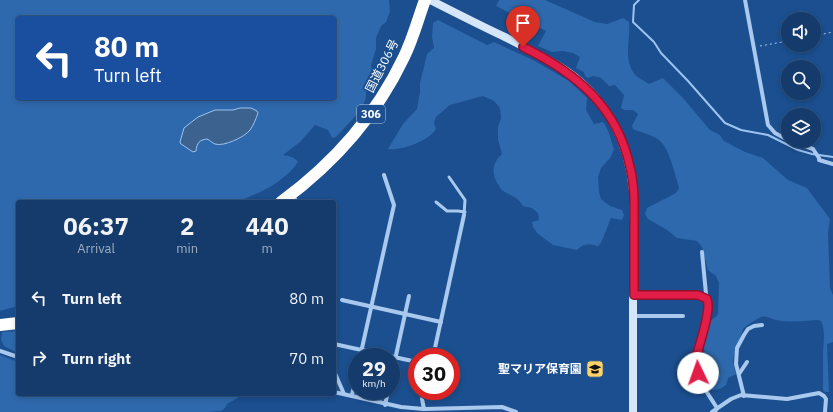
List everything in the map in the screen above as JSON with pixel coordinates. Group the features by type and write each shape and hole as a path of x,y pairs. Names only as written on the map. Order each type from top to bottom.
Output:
{"highway":[{"name":"国道306号","path":"295,198 356,133 373,110 396,74 405,56 425,0"},
{"path":"0,325 16,323"}],"street":[{"path":"430,0 536,53 569,73 585,86 608,114 623,143 630,167 634,205 633,412"},
{"path":"745,0 768,125 775,133 781,136"},
{"path":"808,148 816,151 819,160 833,164"},
{"path":"362,348 394,205 384,175"},
{"path":"435,348 464,214"},
{"path":"702,252 707,299 709,304 695,366 716,410"},
{"path":"634,295 698,295 707,299"},
{"path":"398,348 409,296"},
{"path":"342,300 441,322"},
{"path":"633,316 683,316"},
{"path":"744,396 736,364 737,352 739,345 748,329 762,324"},
{"path":"336,344 353,348"},
{"path":"0,351 16,356"},
{"path":"739,374 746,362"},
{"path":"336,376 344,394"},
{"path":"336,392 348,394"},
{"path":"712,412 731,398 741,396 787,399 819,393 826,399 825,412"},
{"path":"368,400 385,405 424,409 502,407 516,412"},
{"path":"385,405 386,400"},
{"path":"422,400 424,409"}],"lane":[{"path":"436,202 448,212 458,211 464,214 464,200 449,177"}],"path":[{"path":"821,35 833,32"},
{"path":"753,47 781,42"}],"shaded area":[{"path":"0,0 389,0 390,11 386,22 381,26 376,38 376,49 371,65 373,72 361,110 336,137 332,138 328,130 315,125 300,142 283,155 289,156 298,162 278,182 261,192 240,200 16,200 16,307 0,311"},
{"path":"499,0 545,0 595,22 607,24 623,18 629,22 628,57 629,63 636,76 649,84 663,78 683,98 710,130 720,135 724,141 745,152 763,158 788,180 807,188 830,219 828,233 830,288 833,295 833,342 827,344 829,392 825,392 823,390 824,334 821,321 796,322 776,320 765,316 757,319 743,329 734,355 733,362 736,374 728,378 726,385 720,389 712,390 700,367 700,357 701,353 705,352 702,345 706,328 718,314 719,283 716,276 708,270 702,247 697,241 677,238 667,230 648,219 645,214 647,208 676,193 679,188 667,151 658,140 633,129 632,126 638,114 633,110 624,110 621,108 624,95 615,85 609,86 601,78 593,76 588,78 585,76 584,72 576,68 580,57 573,53 563,51 552,52 538,46 546,31 496,6"},
{"path":"438,20 487,45 494,42 535,61 569,81 587,98 586,110 594,124 603,122 614,150 610,158 601,168 598,177 601,199 610,206 622,210 624,215 622,220 611,218 601,243 598,246 587,245 582,246 577,250 553,245 537,233 533,227 532,222 539,220 538,213 532,208 523,206 517,199 501,189 494,175 495,164 502,154 498,140 498,127 501,118 500,108 494,101 483,96 450,105 436,117 434,122 436,129 427,137 407,147 388,149 403,124 417,109 420,83 427,54 434,48 432,37 433,23"},
{"path":"240,108 251,108 258,113 251,128 244,136 234,141 219,145 207,139 202,140 198,144 196,151 193,152 181,144 180,142 184,128 198,117 215,110 233,110"},
{"path":"16,331 16,352 4,346 1,340 2,332"},
{"path":"0,355 16,361 16,396 241,396 227,404 221,411 206,412 0,412"}],"waterway":[{"path":"639,0 634,5 633,22 654,42 661,53 725,123 741,130 768,135 798,150 833,157"}],"place":[{"name":"聖マリア保育園","path":"595,369"}],"route":[{"path":"523,47 556,64 569,73 585,86 608,114 623,143 627,155 634,192 634,295 698,295 707,299 709,304 707,316 695,361 695,366 698,373"}]}
